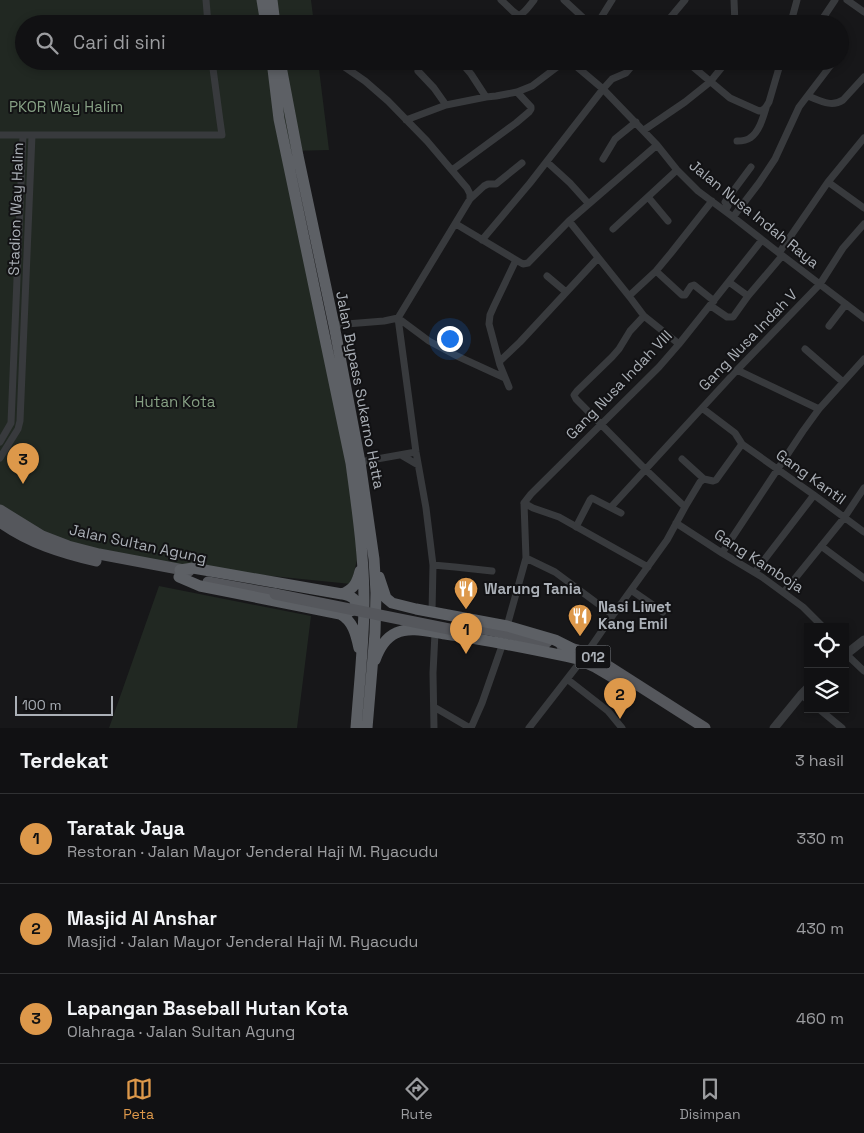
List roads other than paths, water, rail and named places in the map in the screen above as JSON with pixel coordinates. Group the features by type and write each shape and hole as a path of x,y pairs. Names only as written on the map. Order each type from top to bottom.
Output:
{"highway":[{"path":"262,0 264,15"},
{"path":"272,0 274,15"},
{"name":"Jalan Bypass Sukarno Hatta","path":"273,70 279,119 360,462 374,559 376,611 367,728"},
{"name":"Jalan Bypass Sukarno Hatta","path":"282,70 334,325 335,358 358,515 364,599 362,660 356,728"},
{"path":"374,559 386,598 392,603 399,606 507,626 555,640 578,655"},
{"path":"342,594 355,585 362,564"},
{"path":"340,614 352,611 355,604 353,598 342,594 193,568 180,573 190,583 200,586 340,614 349,620 353,626 362,660"},
{"path":"399,606 392,607 389,610 388,616 390,621 396,626 420,631"},
{"path":"372,670 382,646 392,635 404,630 470,637 578,655"}],"main road":[{"name":"Jalan Sultan Agung","path":"0,510 42,536 68,546 99,554 180,573 465,628 578,655"},
{"name":"Jalan Sultan Agung","path":"0,522 32,541 58,551 99,562 180,573"},
{"name":"012","path":"578,655 691,728"},
{"name":"012","path":"578,655 614,669 705,728"}],"street":[{"path":"206,0 207,15"},
{"path":"501,0 516,14 520,15 524,13 534,0"},
{"path":"564,0 580,15"},
{"path":"603,15 612,0"},
{"path":"673,15 685,0"},
{"path":"734,0 735,15"},
{"path":"793,15 797,0"},
{"path":"825,15 834,0"},
{"path":"846,0 864,12"},
{"name":"Stadion Way Halim","path":"0,135 222,135 213,70"},
{"path":"349,70 388,101 427,141 468,188 470,199"},
{"path":"468,70 486,97"},
{"path":"406,120 446,104 517,92 532,86 553,70"},
{"name":"Jalan Nusa Indah Raya","path":"581,70 603,89 644,130 677,170 698,191 864,318"},
{"path":"482,240 603,89 612,79 626,74 629,70"},
{"path":"696,70 730,98 759,111 766,108"},
{"path":"644,130 686,102 710,82 720,70"},
{"path":"737,141 751,138 764,118 779,70"},
{"path":"734,217 775,159 799,107 827,70"},
{"path":"418,71 446,104"},
{"path":"808,96 830,104 839,103 864,78"},
{"path":"452,170 516,124 529,112 531,107 517,92"},
{"path":"603,159 615,139 636,122"},
{"name":"Stadion Way Halim","path":"0,442 12,423 23,134"},
{"name":"Stadion Way Halim","path":"0,458 18,429 20,421 32,134"},
{"path":"656,271 682,295 694,285 727,317 732,317 781,255 828,182 864,138"},
{"path":"456,224 520,262 528,263 569,220 657,144"},
{"path":"546,162 566,179 588,203"},
{"path":"432,612 433,566 398,318 470,199 484,186 496,184 522,163"},
{"path":"725,211 728,206 725,202 751,167"},
{"path":"613,229 677,170"},
{"path":"828,182 864,208"},
{"path":"648,197 668,221"},
{"path":"629,296 656,271 712,201"},
{"path":"569,220 644,316 680,344"},
{"name":"Gang Nusa Indah V","path":"611,507 737,370 820,284 843,248 864,224"},
{"name":"Gang Nusa Indah VIII","path":"524,503 680,344 762,240"},
{"path":"500,361 598,258"},
{"path":"508,387 489,324 490,315 520,262"},
{"path":"547,276 566,292"},
{"path":"729,282 748,296"},
{"path":"829,326 846,304"},
{"path":"644,316 630,331 612,357 574,395 645,469 685,507"},
{"path":"334,325 398,318 429,341 456,356 505,378"},
{"path":"805,350 843,382"},
{"path":"722,553 819,409 864,359"},
{"path":"737,370 819,409"},
{"name":"Gang Kantil","path":"702,408 735,433 742,444 864,532"},
{"path":"682,459 704,479 713,481 716,480 742,444"},
{"path":"360,462 416,452"},
{"path":"401,455 418,465"},
{"path":"530,728 567,679 578,655 612,615 667,540 700,482 704,479"},
{"path":"784,592 844,518 864,488"},
{"path":"755,572 814,495"},
{"path":"576,527 591,498 622,513"},
{"path":"524,503 559,517 648,567"},
{"path":"507,626 526,558 524,503"},
{"name":"Gang Kamboja","path":"676,523 784,592 819,623"},
{"path":"822,546 864,578"},
{"path":"526,558 555,572 612,615"},
{"path":"433,566 492,571"},
{"path":"631,590 663,612"},
{"path":"434,728 433,673 435,632"},
{"path":"849,652 864,640"},
{"path":"434,707 470,728 482,703 503,644"},
{"path":"849,657 864,671"},
{"path":"567,679 608,711 622,728"},
{"path":"774,728 804,698"},
{"path":"823,713 837,727"}],"place":[{"name":"Lapangan Baseball Hutan Kota","path":"23,484"},
{"name":"Warung Tania","path":"466,610"},
{"name":"Nasi Liwet Kang Emil","path":"580,637"},
{"name":"Taratak Jaya","path":"466,654"},
{"name":"Masjid Al Anshar","path":"620,719"}],"park label":[{"name":"PKOR Way Halim","path":"66,107"},
{"name":"Hutan Kota","path":"175,402"}]}
